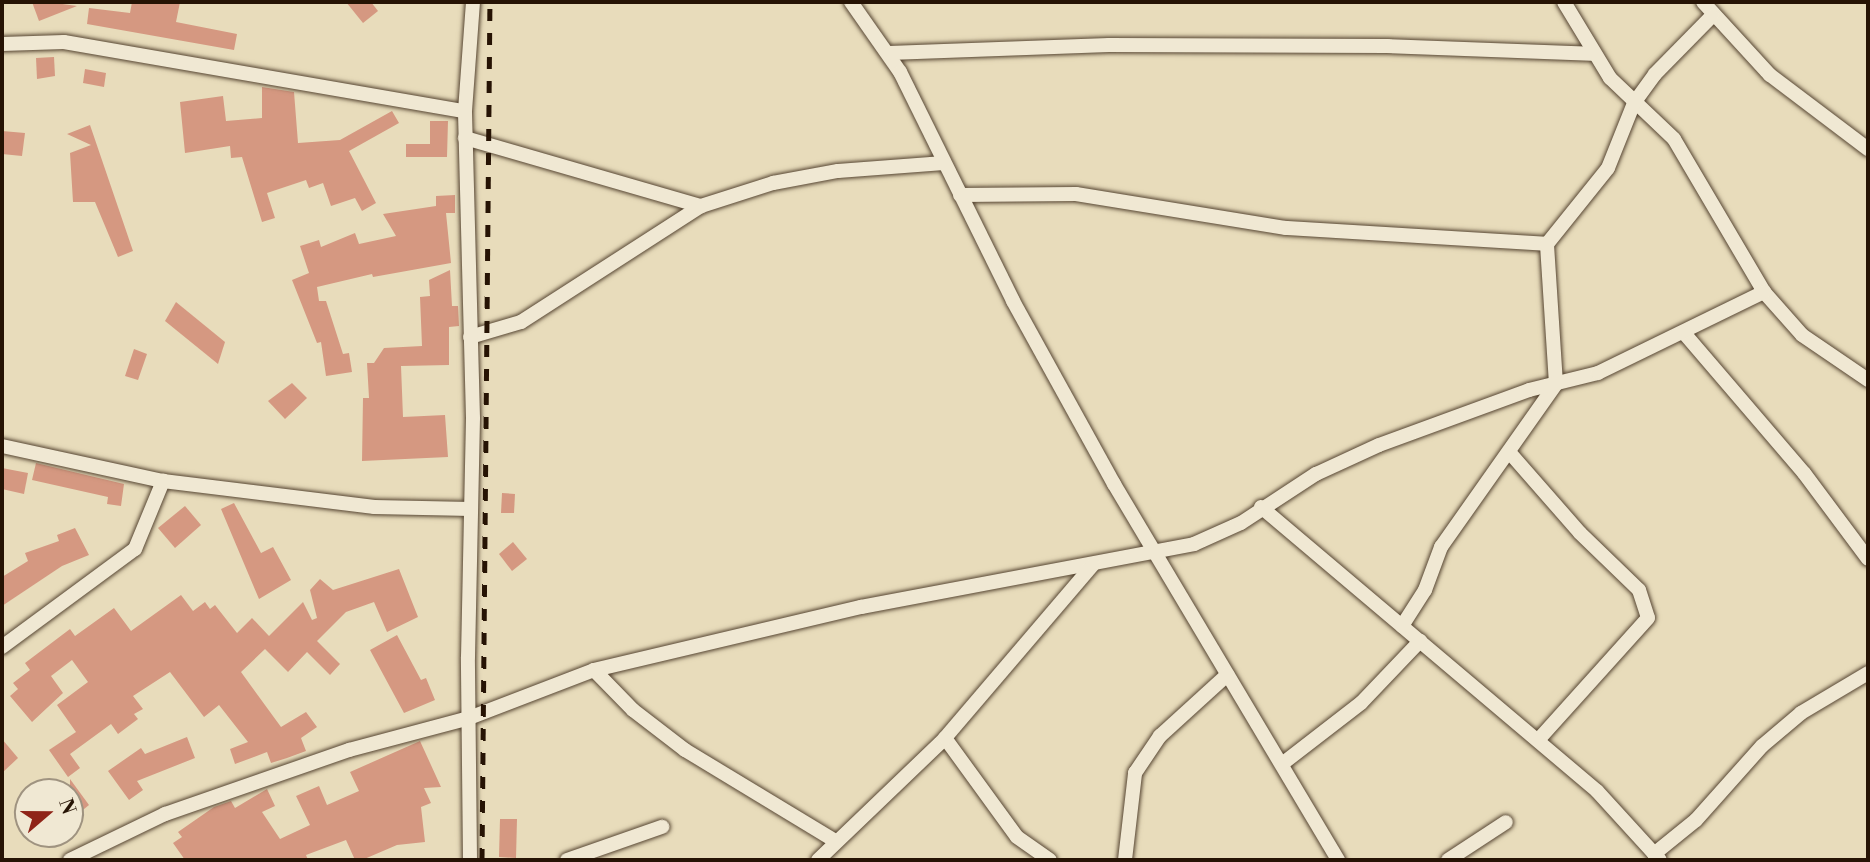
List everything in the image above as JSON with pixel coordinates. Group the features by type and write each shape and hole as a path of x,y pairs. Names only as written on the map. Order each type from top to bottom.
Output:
{"street":[{"path":"470,860 470,337 465,111 473,2"},
{"path":"851,2 889,53 1013,301 1154,553 1282,764 1332,858"},
{"path":"1564,2 1591,54 1634,103 1674,139 1764,292 1802,335 1868,380"},
{"path":"1703,2 1712,16 1770,75 1868,149"},
{"path":"1402,626 1425,590 1441,547 1510,453 1556,384 1546,244 1608,168 1634,103 1655,74 1712,16"},
{"path":"2,44 64,42 465,111"},
{"path":"889,53 1137,45 1387,46 1591,54"},
{"path":"465,138 701,206"},
{"path":"470,337 521,322 701,206 773,183 838,171 944,163"},
{"path":"960,195 1076,194 1286,228 1546,244"},
{"path":"71,860 165,814 349,750 469,718 594,670 861,607 1195,544 1241,523 1316,474 1379,444 1556,384 1598,373 1764,292"},
{"path":"1684,333 1796,463 1868,559"},
{"path":"2,446 163,481 374,507 471,509"},
{"path":"1510,453 1580,533 1639,590 1648,618 1538,740"},
{"path":"2,647 135,549 163,481"},
{"path":"1261,508 1597,791 1657,857 1696,820 1762,747 1801,713 1868,673"},
{"path":"818,860 945,738 1093,565"},
{"path":"1282,764 1361,703 1420,641"},
{"path":"594,670 634,710 685,750 835,841"},
{"path":"1125,860 1135,773 1160,736 1227,675"},
{"path":"945,738 1017,837 1050,860"},
{"path":"1448,860 1506,822"},
{"path":"567,860 662,827"}],"building":[{"path":"32,2 48,2 77,6 39,21"},
{"path":"132,2 180,2 176,22 237,34 234,50 87,24 89,8 130,13"},
{"path":"346,2 371,2 378,11 363,23"},
{"path":"54,57 55,76 37,79 36,58"},
{"path":"85,69 106,73 104,87 83,83"},
{"path":"262,87 294,92 298,143 340,140 392,111 399,123 349,151 376,203 362,211 355,198 331,206 323,183 309,188 306,180 267,193 275,218 262,222 242,157 231,158 230,146 185,153 180,102 223,96 226,121 262,118"},
{"path":"430,121 448,121 447,157 406,157 406,144 430,144"},
{"path":"90,125 133,251 118,257 95,202 73,202 70,153 91,145 67,134"},
{"path":"2,131 25,133 22,156 2,154"},
{"path":"455,195 455,213 446,213 451,263 373,277 372,274 317,287 319,301 326,301 343,354 349,353 352,372 326,376 321,342 317,343 292,280 309,273 300,246 319,240 321,247 355,233 359,244 396,236 383,214 436,206 436,196"},
{"path":"450,270 452,306 458,306 459,326 449,327 449,365 401,366 403,417 445,415 448,457 362,461 363,398 369,398 367,363 374,363 384,348 422,346 420,297 430,296 429,280"},
{"path":"176,302 225,342 218,364 165,321"},
{"path":"134,349 147,354 138,380 125,376"},
{"path":"292,383 307,398 285,419 268,401"},
{"path":"36,463 124,484 121,506 107,504 108,497 32,480"},
{"path":"2,468 28,473 24,494 2,489"},
{"path":"502,493 515,494 514,513 501,513"},
{"path":"234,503 261,553 273,547 291,580 259,599 221,509"},
{"path":"185,506 201,525 175,548 158,528"},
{"path":"75,528 89,555 62,566 2,606 2,577 28,561 25,553 59,541 57,535"},
{"path":"513,542 527,559 512,571 499,554"},
{"path":"399,569 418,617 387,632 374,602 346,612 317,641 340,664 330,675 307,652 288,672 265,649 241,672 281,727 306,712 317,727 301,738 306,751 287,758 271,763 267,752 235,764 230,749 248,742 219,705 204,717 170,672 133,696 143,709 134,714 138,719 118,734 111,724 70,754 80,768 68,777 49,750 76,732 57,705 88,682 72,660 51,676 63,693 32,722 10,696 18,689 13,683 30,670 25,663 70,629 75,636 114,608 131,631 181,595 193,611 205,602 210,609 215,605 237,633 252,618 269,636 303,602 312,620 317,618 310,590 320,579 333,590"},
{"path":"397,635 421,680 426,678 435,700 404,713 370,650"},
{"path":"187,737 195,758 137,781 143,790 129,800 108,771 141,748 145,754"},
{"path":"2,739 18,758 2,773"},
{"path":"420,741 441,787 424,788 431,803 421,807 425,842 397,845 362,860 355,860 346,840 306,855 308,860 185,860 173,843 182,837 178,832 214,807 231,801 235,808 267,789 275,806 262,812 280,839 310,825 296,796 319,786 327,805 359,791 350,772"},
{"path":"500,819 517,819 516,858 499,857"}],"railway":[{"path":"482,860 490,2"}]}
